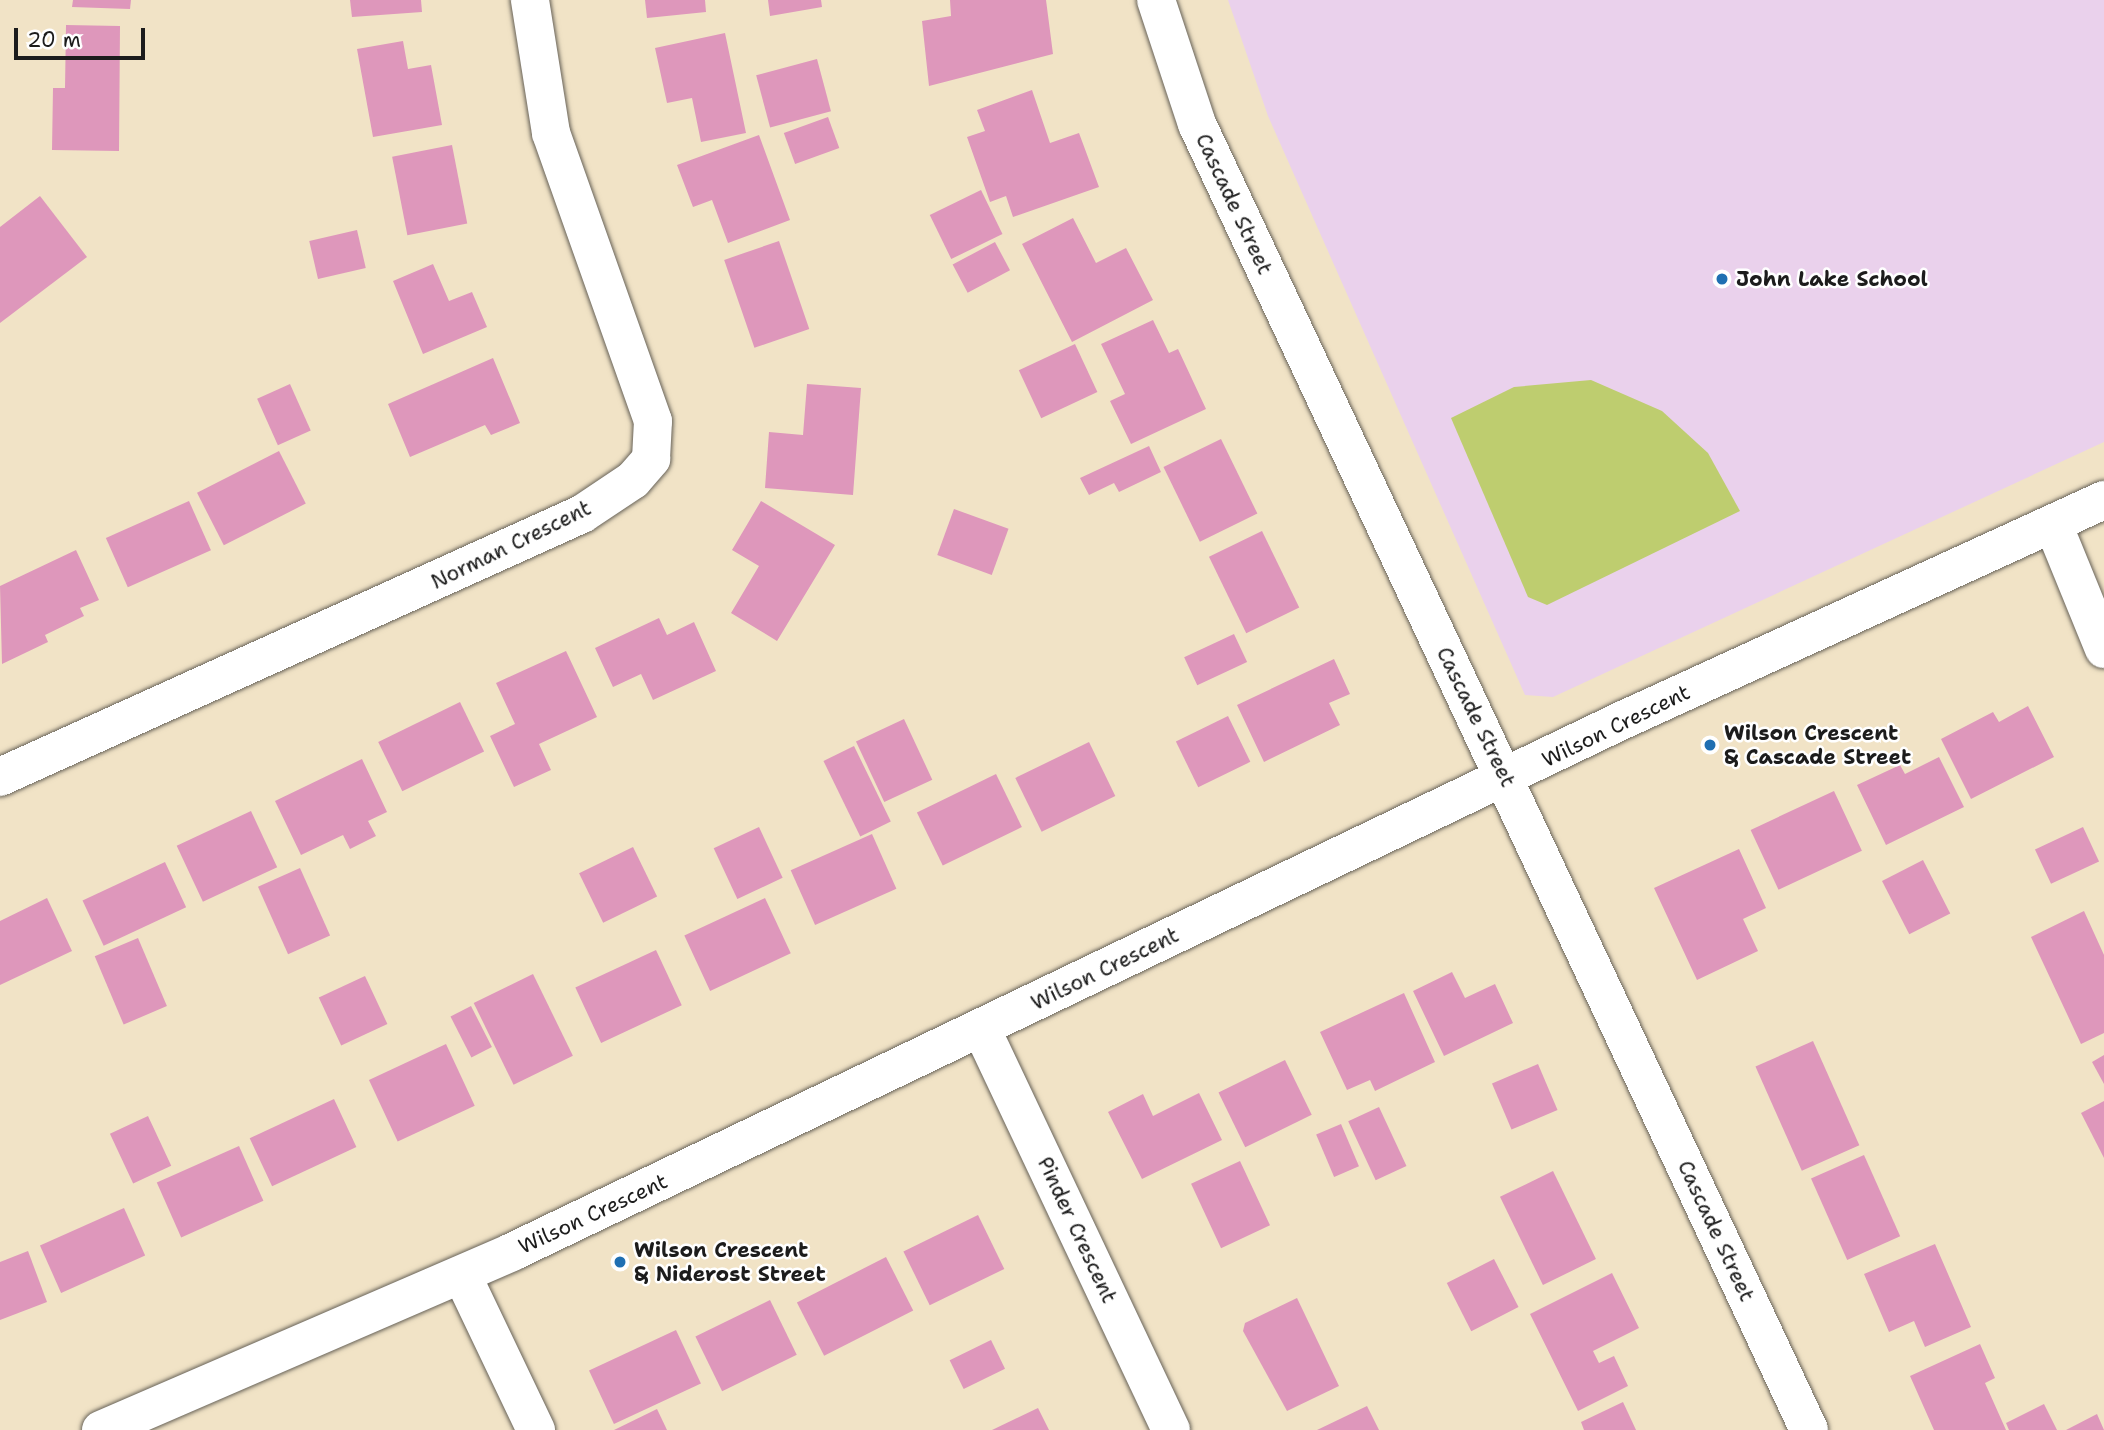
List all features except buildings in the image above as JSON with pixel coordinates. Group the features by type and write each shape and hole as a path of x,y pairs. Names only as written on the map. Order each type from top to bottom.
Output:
{"street":[{"name":"Norman Crescent","path":"0,777 582,514 633,481 651,459 653,421 551,133 530,0"},
{"name":"Cascade Street","path":"1156,0 1197,124 1506,778 1809,1430"},
{"name":"Wilson Crescent","path":"101,1430 461,1275 982,1030 1506,778 2104,500"},
{"path":"2053,524 2104,649"},
{"name":"Pinder Crescent","path":"982,1030 1171,1430"},
{"path":"461,1275 536,1430"}],"shaded area":[{"name":"John Lake School","path":"1228,0 2104,0 2104,442 1553,697 1525,695 1268,116"}],"green space":[{"path":"1591,380 1662,411 1708,453 1740,511 1547,605 1528,597 1451,418 1514,387"}],"place":[{"name":"John Lake School","path":"1722,279"},
{"name":"Wilson Crescent & Cascade Street","path":"1710,745"},
{"name":"Wilson Crescent & Niderost Street","path":"620,1262"}]}
